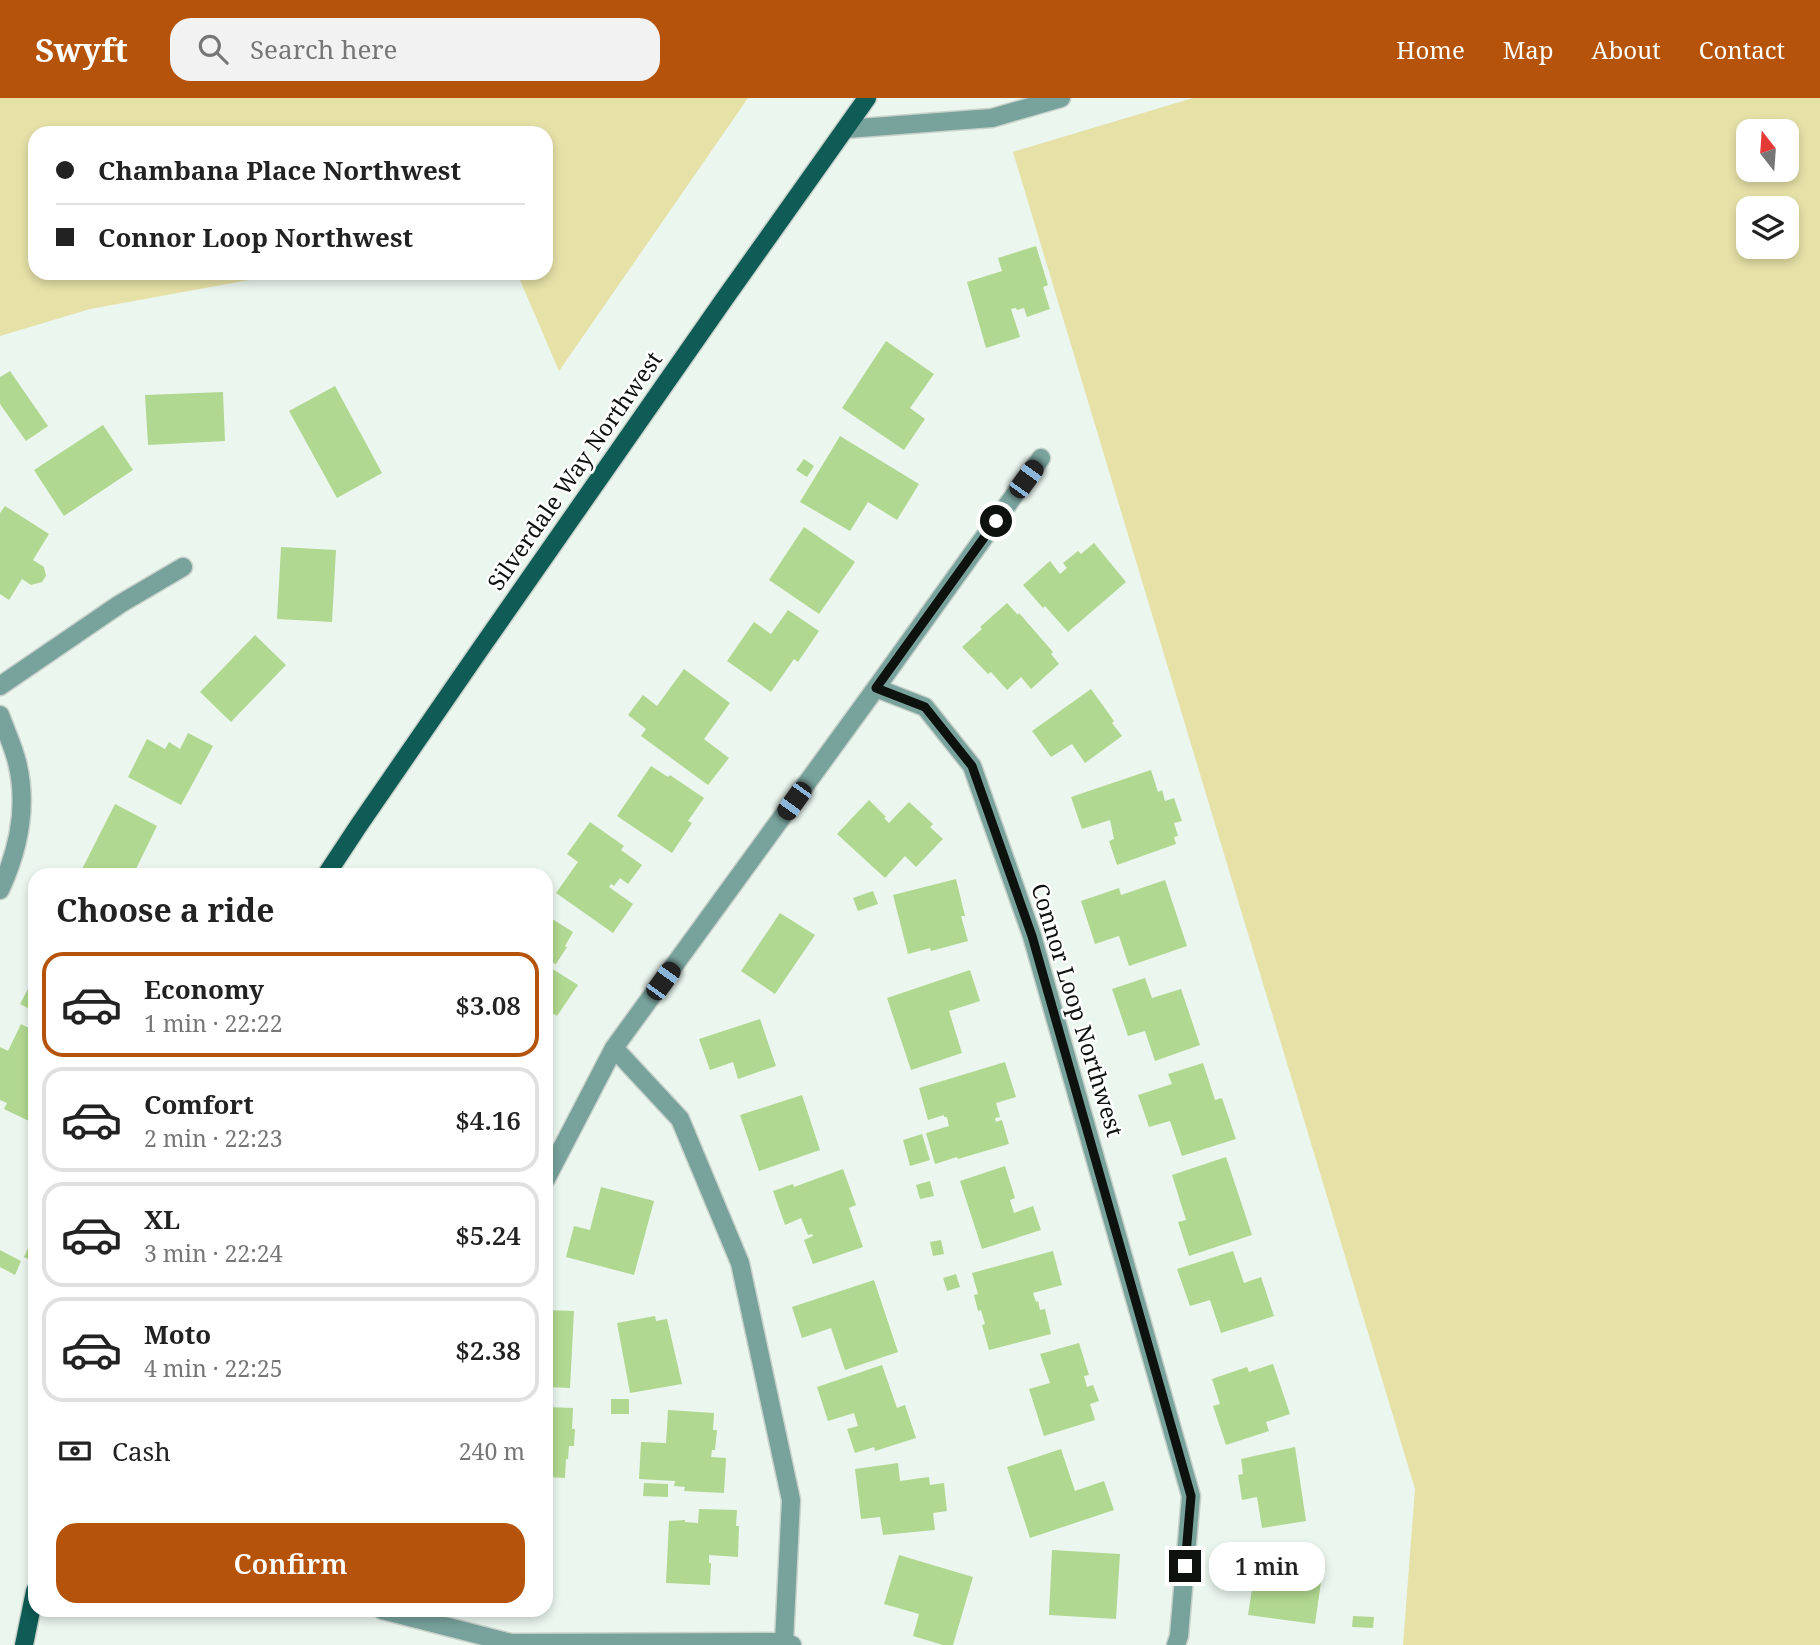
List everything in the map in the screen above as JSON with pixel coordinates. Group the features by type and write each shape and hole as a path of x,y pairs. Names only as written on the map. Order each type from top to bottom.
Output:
{"main road":[{"name":"Silverdale Way Northwest","path":"331,868 723,301 867,98"},
{"path":"24,1645 30,1617"}],"street":[{"path":"846,129 992,118 1061,98"},
{"path":"553,1166 614,1048 1041,458"},
{"path":"0,686 120,604 183,567"},
{"name":"Connor Loop Northwest","path":"876,688 925,707 972,766 1032,936 1191,1496 1176,1645"},
{"path":"0,715 17,762 23,798 20,836 0,890"},
{"path":"409,1617 511,1644 788,1644 791,1500 740,1263 680,1119 614,1048"}],"shaded area":[{"path":"0,98 748,98 559,371 520,280 553,280 553,126 28,126 28,280 250,280 90,309 0,336"},
{"path":"1193,98 1820,98 1820,1645 1403,1645 1415,1489 1013,152"}],"building":[{"path":"1036,246 1048,285 1043,287 1050,309 1027,317 1024,308 1011,309 1020,337 986,348 967,282 1002,271 998,258"},
{"path":"886,341 934,374 910,408 925,419 904,450 842,408"},
{"path":"10,371 48,426 26,441 0,404 0,377"},
{"path":"335,386 382,473 337,498 289,411"},
{"path":"223,392 225,441 148,445 145,395"},
{"path":"103,425 133,470 64,516 34,470"},
{"path":"840,436 919,484 897,520 868,502 850,531 800,502"},
{"path":"804,459 814,466 807,477 796,470"},
{"path":"5,506 49,534 33,560 44,567 46,576 42,582 31,585 22,579 9,600 0,594 0,513"},
{"path":"804,527 855,562 819,614 769,580"},
{"path":"1094,543 1126,582 1068,632 1023,585 1050,561 1060,574 1067,568 1063,563 1078,551 1081,554"},
{"path":"281,547 336,550 332,622 277,619"},
{"path":"1007,603 1053,652 1051,654 1059,664 1031,689 1021,677 1007,690 962,647"},
{"path":"788,610 819,631 798,662 794,659 771,692 727,661 754,622 771,634"},
{"path":"255,635 286,665 231,722 200,692"},
{"path":"684,669 730,703 704,739 729,758 708,785 641,736 646,729 628,715 643,695 657,706"},
{"path":"1091,689 1122,736 1085,763 1072,744 1051,757 1032,731"},
{"path":"188,733 213,746 181,805 128,777 147,739 165,749 169,742 180,749"},
{"path":"651,766 668,777 670,775 704,798 688,821 692,823 672,853 617,816"},
{"path":"1151,770 1158,792 1162,790 1165,801 1174,798 1182,821 1174,823 1178,836 1174,837 1176,844 1117,865 1109,841 1114,839 1110,820 1082,829 1071,797"},
{"path":"869,800 889,823 909,802 933,824 930,827 943,839 916,867 905,856 885,878 837,834"},
{"path":"115,804 157,826 136,868 83,868"},
{"path":"590,822 624,846 621,850 642,865 628,884 620,878 614,886 611,884 609,887 633,904 613,933 556,893 578,862 567,854"},
{"path":"956,879 965,916 961,916 968,941 908,954 893,895"},
{"path":"1165,880 1187,946 1129,966 1119,936 1095,944 1081,901 1119,888 1121,895"},
{"path":"873,891 878,904 858,911 853,898"},
{"path":"780,913 815,935 775,994 741,971"},
{"path":"553,919 573,932 556,964 553,963"},
{"path":"553,969 578,985 557,1016 553,1013"},
{"path":"970,970 980,1001 949,1011 962,1053 911,1070 887,998"},
{"path":"1145,978 1152,998 1181,989 1200,1045 1155,1061 1145,1031 1128,1036 1112,989"},
{"path":"28,989 28,1008 20,1004"},
{"path":"760,1019 776,1066 738,1079 733,1062 710,1070 699,1039"},
{"path":"21,1024 28,1028 28,1121 4,1109 7,1103 0,1100 0,1047 8,1051"},
{"path":"1005,1062 1016,1097 996,1103 1000,1117 995,1118 996,1122 1002,1120 1009,1144 935,1164 926,1133 949,1126 944,1115 928,1120 919,1088"},
{"path":"1203,1063 1215,1100 1222,1098 1236,1139 1182,1156 1170,1121 1149,1127 1138,1095 1172,1084 1168,1074"},
{"path":"802,1095 820,1150 759,1171 740,1115"},
{"path":"922,1134 930,1160 910,1166 903,1140"},
{"path":"1226,1157 1252,1235 1189,1256 1178,1222 1186,1220 1172,1175"},
{"path":"1005,1166 1015,1198 1010,1200 1014,1213 1033,1206 1041,1230 982,1249 960,1181"},
{"path":"843,1169 856,1205 849,1208 863,1247 813,1264 804,1240 813,1236 812,1234 808,1235 801,1218 785,1225 773,1191 793,1184 794,1187"},
{"path":"930,1181 934,1196 920,1199 916,1185"},
{"path":"601,1187 654,1201 634,1275 566,1257 574,1226 590,1230"},
{"path":"941,1240 944,1254 933,1256 930,1242"},
{"path":"0,1250 21,1261 15,1275 0,1267"},
{"path":"1053,1251 1062,1285 1033,1293 1040,1310 1045,1309 1051,1334 989,1350 982,1325 985,1324 974,1295 978,1294 972,1273"},
{"path":"1233,1251 1244,1283 1261,1277 1274,1316 1221,1333 1210,1300 1190,1306 1177,1269"},
{"path":"956,1274 960,1287 947,1291 943,1278"},
{"path":"874,1280 898,1352 845,1370 831,1328 802,1338 792,1307"},
{"path":"553,1310 574,1311 570,1388 553,1387"},
{"path":"655,1316 656,1321 667,1319 682,1384 630,1393 617,1323"},
{"path":"1079,1343 1089,1375 1084,1376 1087,1387 1093,1385 1099,1401 1090,1404 1095,1420 1044,1436 1029,1389 1050,1383 1040,1354"},
{"path":"1273,1364 1290,1414 1266,1422 1269,1431 1226,1445 1213,1406 1220,1404 1212,1379 1247,1367 1249,1372"},
{"path":"882,1365 897,1408 905,1405 916,1438 875,1451 874,1447 855,1453 847,1429 858,1426 854,1413 828,1421 817,1387"},
{"path":"611,1399 629,1399 629,1414 611,1414"},
{"path":"553,1407 573,1408 574,1446 569,1446 565,1478 553,1477"},
{"path":"668,1410 714,1413 713,1430 717,1430 715,1450 712,1450 711,1457 726,1458 724,1493 684,1491 685,1487 674,1486 675,1481 639,1479 641,1442 666,1443"},
{"path":"1295,1447 1306,1521 1262,1528 1257,1497 1242,1500 1238,1475 1243,1474 1241,1459"},
{"path":"1061,1449 1075,1491 1104,1481 1114,1510 1030,1538 1007,1467"},
{"path":"898,1463 900,1481 929,1477 930,1485 944,1483 947,1511 933,1513 935,1530 883,1535 880,1517 861,1519 855,1469"},
{"path":"644,1483 668,1484 668,1497 643,1496"},
{"path":"699,1509 737,1510 738,1557 709,1555 710,1585 666,1583 669,1521 698,1523"},
{"path":"1052,1550 1120,1554 1116,1619 1049,1615"},
{"path":"899,1555 973,1577 953,1645 943,1645 913,1636 919,1614 884,1604"},
{"path":"1275,1562 1323,1568 1315,1624 1248,1615 1253,1583 1271,1585"},
{"path":"1353,1616 1374,1617 1373,1628 1352,1627"}],"route":[{"path":"996,521 876,688 925,707 972,766 1032,936 1191,1496 1185,1566"}]}
